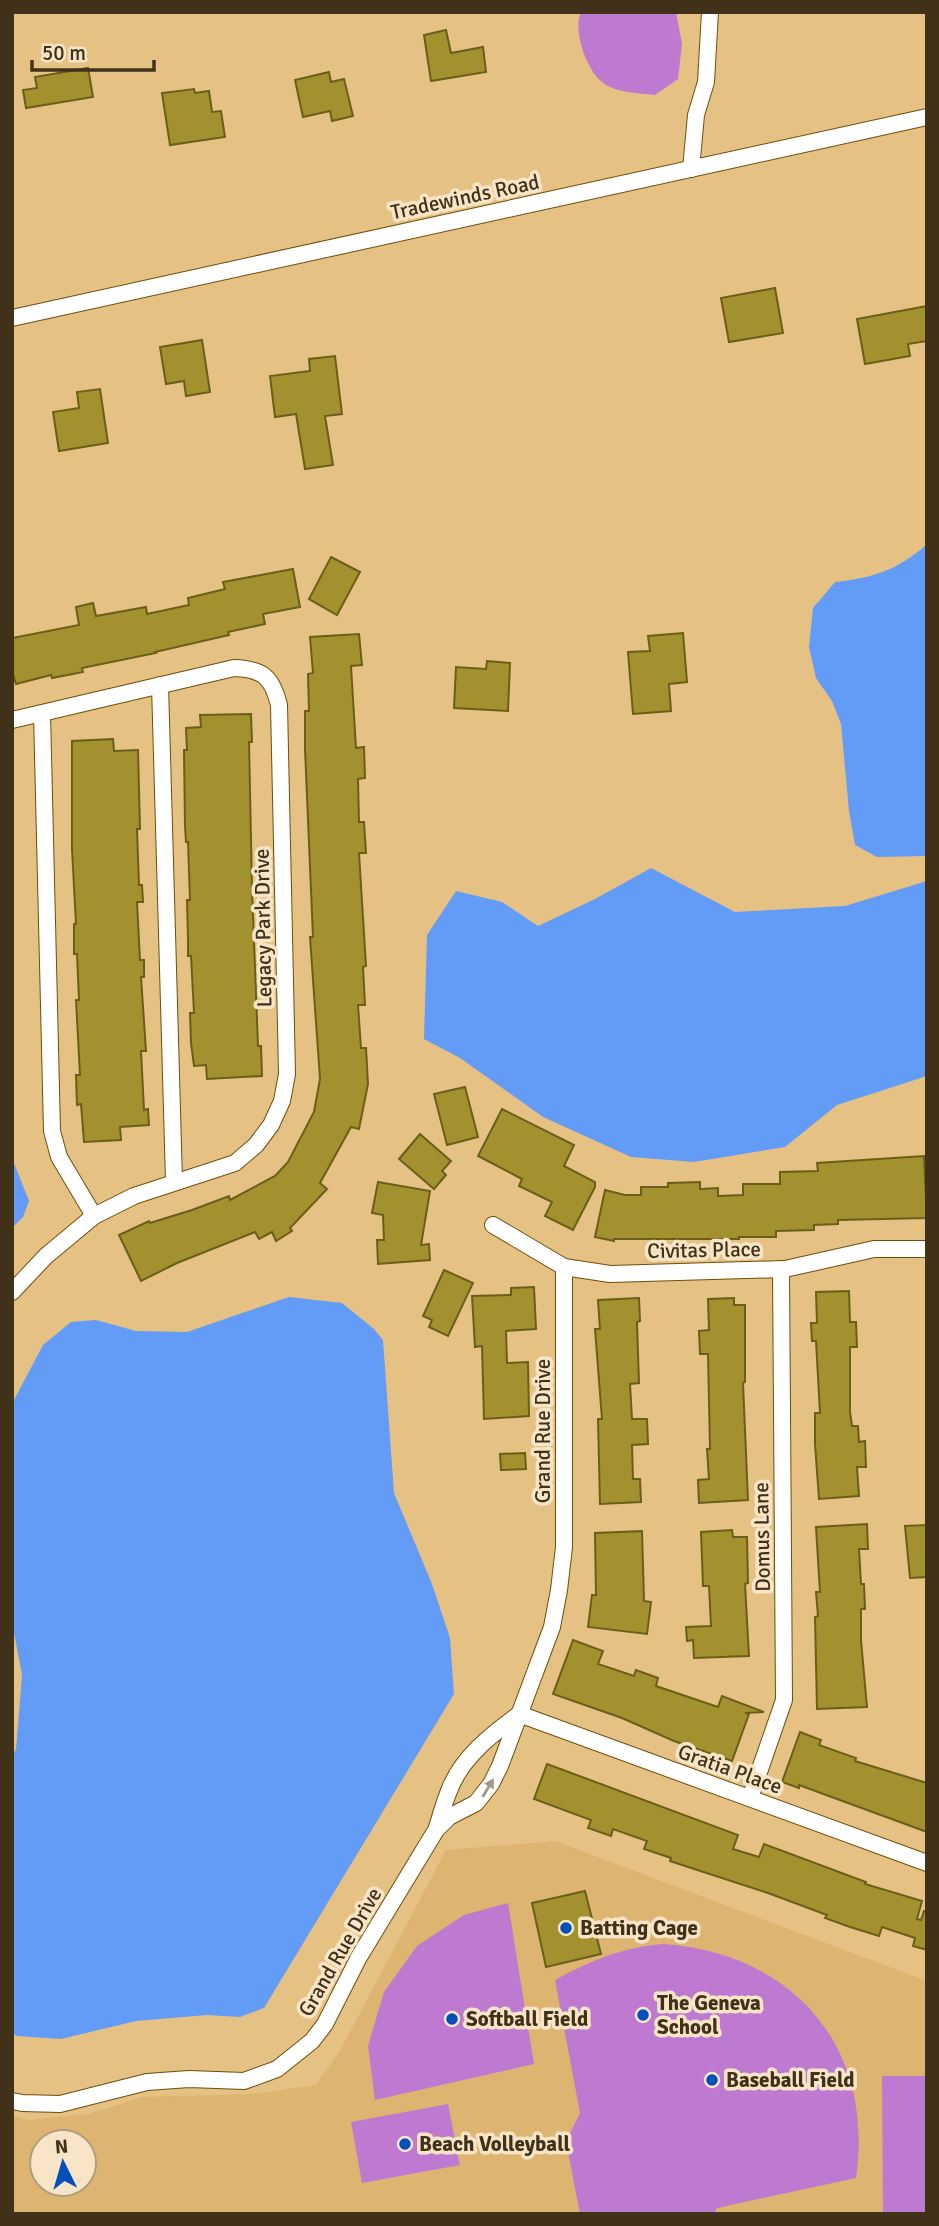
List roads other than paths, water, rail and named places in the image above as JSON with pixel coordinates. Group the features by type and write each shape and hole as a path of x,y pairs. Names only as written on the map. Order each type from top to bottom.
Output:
{"street":[{"path":"691,169 696,115 706,82 710,12"},
{"name":"Tradewinds Road","path":"12,318 927,117"},
{"name":"Legacy Park Drive","path":"12,720 234,668 252,668 265,676 275,689 279,705 287,1074 282,1101 271,1125 256,1145 235,1163 134,1196 94,1216 47,1256 12,1292"},
{"path":"160,685 174,1181"},
{"path":"42,713 52,1131 59,1157 94,1216"},
{"name":"Civitas Place","path":"493,1225 564,1268 610,1274 780,1269 874,1249 927,1249"},
{"name":"Grand Rue Drive","path":"436,1830 449,1817 468,1809 483,1796 500,1766 552,1627 562,1569 564,1268"},
{"name":"Domus Lane","path":"750,1798 784,1700 780,1269"},
{"name":"Grand Rue Drive","path":"12,2101 60,2104 146,2081 244,2081 276,2069 312,2041 325,2024 359,1957 436,1830 449,1790 461,1769 480,1746 519,1714"},
{"name":"Gratia Place","path":"519,1714 927,1863"}],"water":[{"path":"927,544 927,856 877,857 855,845 841,724 832,701 816,678 809,647 813,608 835,582 884,571 906,560"},
{"path":"651,868 735,912 845,906 927,881 927,1076 837,1105 785,1147 694,1162 631,1157 543,1117 460,1058 424,1039 427,935 456,891 502,902 538,926"},
{"path":"12,1158 29,1201 23,1217 12,1228"},
{"path":"289,1297 342,1303 374,1329 383,1340 394,1493 432,1584 450,1638 454,1694 264,2008 240,2017 207,2015 136,2021 61,2039 17,2036 12,2033 12,1757 16,1749 22,1675 12,1622 12,1411 15,1398 43,1345 71,1322 96,1320 136,1331 187,1332"}],"place":[{"name":"Batting Cage","path":"566,1928"},
{"name":"The Geneva School","path":"643,2015"},
{"name":"Softball Field","path":"452,2019"},
{"name":"Baseball Field","path":"712,2080"},
{"name":"Beach Volleyball","path":"405,2144"}]}
